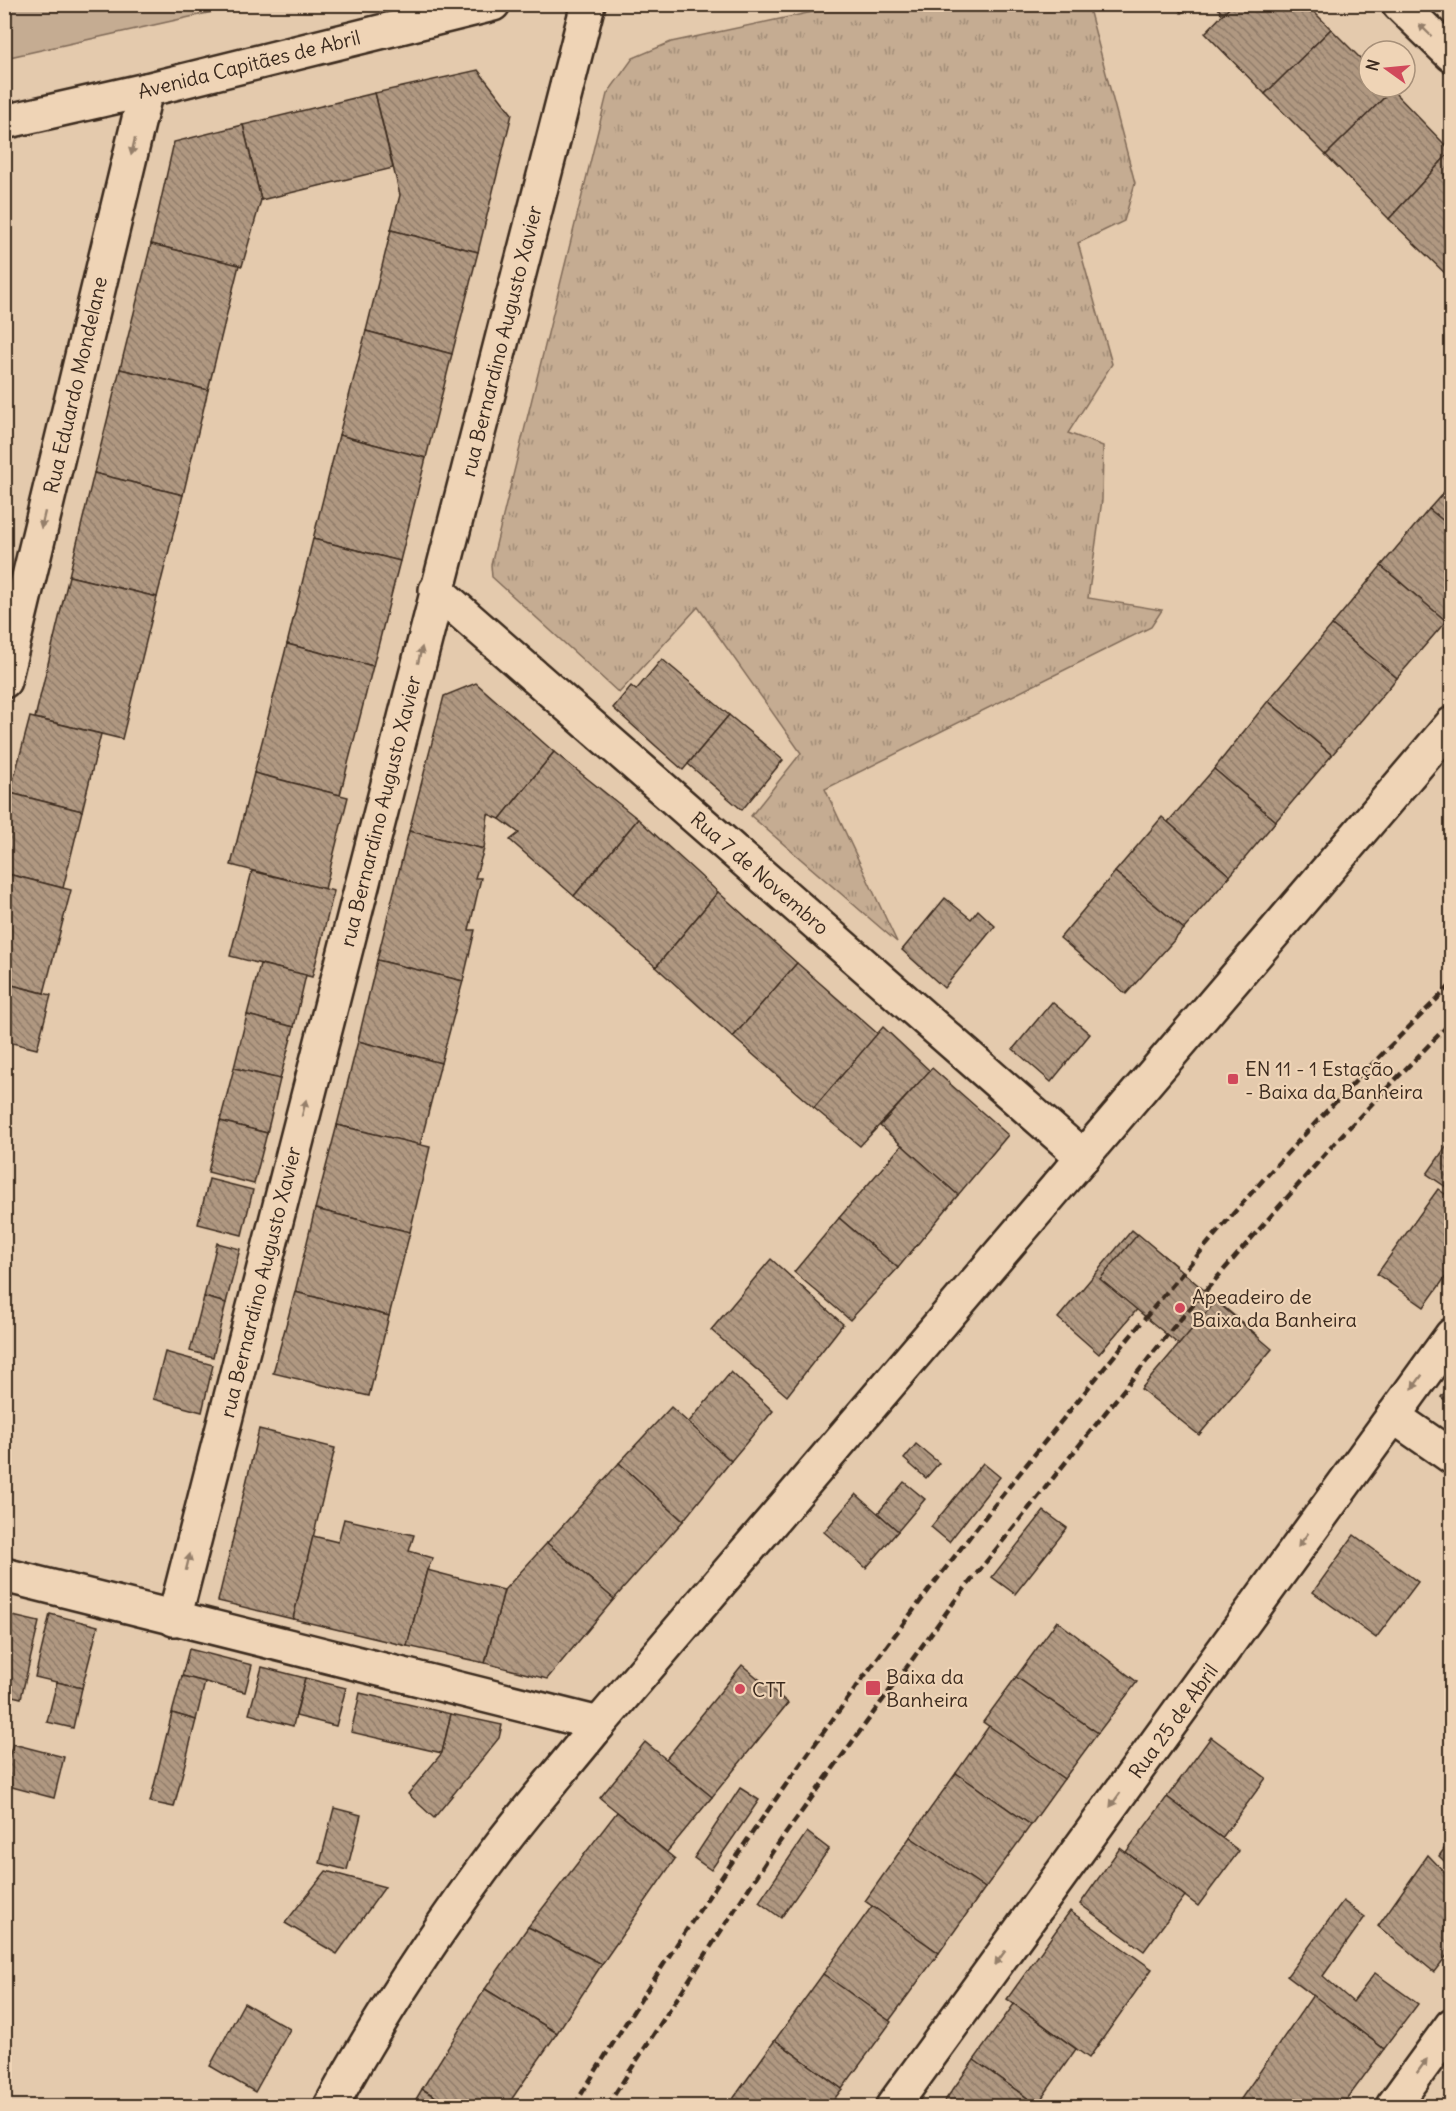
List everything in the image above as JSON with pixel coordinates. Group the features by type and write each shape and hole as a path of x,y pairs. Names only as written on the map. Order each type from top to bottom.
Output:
{"street":[{"name":"Avenida Capitães de Abril","path":"4,122 146,90 493,4"},
{"name":"rua Bernardino Augusto Xavier","path":"174,1619 588,4"},
{"path":"1399,4 1452,55"},
{"name":"Rua Eduardo Mondelane","path":"4,681 146,90"},
{"name":"Rua 7 de Novembro","path":"436,590 1083,1157"},
{"path":"331,2106 407,1976 499,1846 599,1724 1452,724"},
{"name":"Rua 25 de Abril","path":"893,2106 1452,1335"},
{"path":"1393,1416 1452,1457"},
{"path":"4,1575 599,1724"},
{"path":"1393,2106 1452,2025"}],"green space":[{"path":"5,4 244,5 5,58"},
{"path":"850,4 1088,5 1135,183 1124,221 1078,243 1112,364 1068,433 1103,446 1102,500 1088,598 1162,610 1151,627 825,789 897,942 751,816 801,753 698,607 619,693 492,577 491,565 607,94 633,58 671,42"}],"building":[{"path":"1176,4 1197,4 1181,13"},
{"path":"1215,4 1233,4 1223,15"},
{"path":"1233,4 1306,4 1331,29 1265,94 1205,33"},
{"path":"1331,29 1357,55 1357,99 1383,99 1326,155 1265,94"},
{"path":"478,70 512,114 478,252 391,230 400,195 375,93"},
{"path":"375,93 393,168 261,200 243,125"},
{"path":"1383,99 1401,99 1451,151 1389,219 1326,155"},
{"path":"243,125 261,200 242,266 151,244 174,142"},
{"path":"1451,151 1452,278 1451,279 1389,219"},
{"path":"391,230 478,252 452,354 366,331"},
{"path":"151,244 239,265 208,390 120,369"},
{"path":"366,331 452,354 426,458 339,435"},
{"path":"120,369 208,390 183,495 94,473"},
{"path":"339,435 426,458 400,561 313,539"},
{"path":"94,473 183,495 157,597 69,576"},
{"path":"1452,483 1452,528 1429,509"},
{"path":"1429,509 1452,528 1452,614 1446,621 1381,566"},
{"path":"313,539 400,561 373,666 287,644"},
{"path":"1381,566 1446,621 1397,678 1332,625"},
{"path":"69,576 157,597 122,739 35,718"},
{"path":"1332,625 1397,678 1332,755 1268,701"},
{"path":"287,644 373,666 340,795 254,773"},
{"path":"662,659 729,715 683,770 613,708 631,686 636,690"},
{"path":"476,683 554,752 500,819 488,814 484,849 409,831 444,696"},
{"path":"1268,701 1332,755 1276,821 1214,769"},
{"path":"729,715 783,760 742,810 688,764"},
{"path":"30,717 101,734 82,811 10,793"},
{"path":"554,752 638,819 574,896 510,840 519,833 500,819"},
{"path":"1214,769 1276,821 1230,876 1168,822"},
{"path":"254,773 348,797 325,889 231,865"},
{"path":"10,793 82,811 63,888 4,873 4,812"},
{"path":"1162,817 1230,876 1184,929 1115,872"},
{"path":"638,819 718,892 656,967 574,896"},
{"path":"409,831 484,849 475,878 481,878 469,930 475,930 463,981 377,960"},
{"path":"252,871 334,891 312,977 230,956"},
{"path":"1115,872 1184,929 1126,994 1060,938"},
{"path":"4,873 71,890 44,993 4,983"},
{"path":"718,892 797,963 733,1037 656,967"},
{"path":"945,898 971,919 978,910 995,926 944,988 902,950"},
{"path":"377,960 463,981 441,1063 358,1041"},
{"path":"797,963 878,1034 814,1108 733,1037"},
{"path":"260,964 306,975 294,1027 247,1015"},
{"path":"4,983 51,995 37,1049 4,1041"},
{"path":"1052,1002 1090,1034 1051,1082 1013,1049"},
{"path":"247,1015 294,1027 280,1079 234,1068"},
{"path":"883,1027 930,1071 860,1146 814,1108"},
{"path":"358,1041 441,1063 420,1145 337,1125"},
{"path":"234,1068 280,1079 267,1133 220,1121"},
{"path":"932,1068 1008,1135 958,1195 880,1126"},
{"path":"220,1121 267,1133 254,1184 208,1172"},
{"path":"337,1125 430,1147 410,1232 315,1209"},
{"path":"1452,1138 1452,1191 1427,1174"},
{"path":"902,1145 958,1195 898,1268 839,1218"},
{"path":"209,1179 253,1190 242,1235 198,1224"},
{"path":"1438,1189 1452,1199 1452,1268 1424,1307 1377,1274"},
{"path":"315,1209 410,1232 389,1316 295,1292"},
{"path":"839,1218 898,1268 850,1320 794,1272"},
{"path":"1132,1230 1175,1265 1099,1354 1058,1318"},
{"name":"Apeadeiro de Baixa da Banheira","path":"1138,1234 1257,1335 1220,1379 1100,1279"},
{"path":"217,1243 240,1249 226,1303 204,1297"},
{"path":"771,1259 843,1324 787,1396 711,1330"},
{"path":"295,1292 389,1316 369,1396 273,1373"},
{"path":"204,1297 226,1303 213,1357 190,1351"},
{"path":"1216,1301 1272,1349 1199,1435 1141,1389"},
{"path":"165,1352 213,1365 202,1412 153,1399"},
{"path":"731,1372 773,1411 731,1461 688,1423"},
{"path":"1452,1383 1452,1405 1441,1397"},
{"path":"671,1407 731,1461 683,1521 619,1463"},
{"path":"259,1429 335,1448 293,1619 218,1601"},
{"path":"916,1444 939,1463 926,1478 904,1459"},
{"path":"619,1463 683,1521 614,1599 547,1543"},
{"path":"983,1463 1000,1477 949,1542 931,1527"},
{"path":"904,1482 925,1499 898,1531 878,1513"},
{"path":"856,1494 898,1531 866,1568 824,1532"},
{"path":"1044,1511 1067,1528 1015,1594 992,1577"},
{"path":"344,1519 414,1535 409,1551 433,1558 427,1570 407,1646 293,1619 313,1536 338,1542"},
{"path":"1354,1535 1418,1582 1376,1638 1313,1592"},
{"path":"547,1543 614,1599 547,1679 485,1663 504,1590"},
{"path":"427,1570 504,1590 485,1663 407,1646"},
{"path":"4,1614 39,1622 21,1698 4,1694"},
{"path":"50,1614 98,1626 82,1688 35,1677"},
{"path":"1057,1621 1137,1682 1098,1733 1016,1677"},
{"path":"189,1649 252,1665 245,1692 182,1676"},
{"path":"742,1665 788,1703 712,1797 666,1759"},
{"path":"262,1667 305,1678 293,1726 249,1714"},
{"path":"182,1676 205,1682 196,1720 172,1713"},
{"path":"1016,1677 1098,1733 1064,1779 983,1722"},
{"path":"305,1678 346,1688 336,1726 296,1716"},
{"path":"57,1682 82,1688 73,1728 47,1722"},
{"path":"360,1693 451,1714 442,1753 351,1732"},
{"path":"172,1713 196,1720 174,1807 150,1802"},
{"path":"451,1714 502,1725 499,1738 434,1818 408,1794 442,1753"},
{"path":"989,1726 1064,1779 1031,1825 956,1773"},
{"path":"1211,1737 1266,1778 1222,1838 1167,1797"},
{"path":"645,1742 712,1797 667,1852 600,1798"},
{"path":"13,1744 64,1757 54,1798 4,1785 4,1774"},
{"path":"956,1773 1031,1825 985,1888 910,1837"},
{"path":"740,1788 759,1800 711,1870 694,1858"},
{"path":"1167,1797 1239,1851 1198,1906 1126,1852"},
{"path":"334,1808 361,1815 347,1870 320,1863"},
{"path":"617,1812 675,1859 602,1964 528,1927"},
{"path":"807,1832 829,1849 781,1918 759,1902"},
{"path":"910,1837 985,1888 939,1953 865,1901"},
{"path":"1452,1838 1452,1869 1439,1856"},
{"path":"1120,1848 1185,1896 1144,1951 1080,1904"},
{"path":"1428,1855 1452,1880 1452,1949 1434,1972 1378,1926"},
{"path":"326,1871 385,1887 337,1954 285,1923"},
{"path":"1343,1901 1365,1917 1323,1976 1353,2002 1375,1973 1418,2004 1384,2049 1287,1976"},
{"path":"872,1906 939,1953 889,2021 823,1974"},
{"path":"1070,1911 1152,1969 1089,2058 1007,1999"},
{"path":"528,1927 602,1964 557,2033 485,1989"},
{"path":"823,1974 891,2022 842,2089 775,2040"},
{"path":"485,1989 557,2033 507,2106 451,2106 422,2089"},
{"path":"1313,1995 1384,2049 1342,2106 1236,2106"},
{"path":"244,2003 290,2029 255,2092 210,2066"},
{"path":"1014,2004 1076,2049 1037,2105 974,2060"},
{"path":"775,2040 842,2089 829,2106 728,2106"},
{"path":"974,2060 1037,2105 941,2106"},
{"path":"422,2089 451,2106 412,2106"}],"railway":[{"path":"574,2106 628,2019 741,1849 860,1682 983,1519 1147,1316 1250,1195 1321,1117 1452,984"},
{"path":"607,2106 773,1851 954,1602 1173,1328 1340,1137 1452,1021"}],"place":[{"name":"EN 11 - 1 Estação - Baixa da Banheira","path":"1233,1079"},
{"name":"Apeadeiro de Baixa da Banheira","path":"1180,1308"},
{"name":"Baixa da Banheira","path":"873,1688"},
{"name":"CTT","path":"740,1689"}]}
